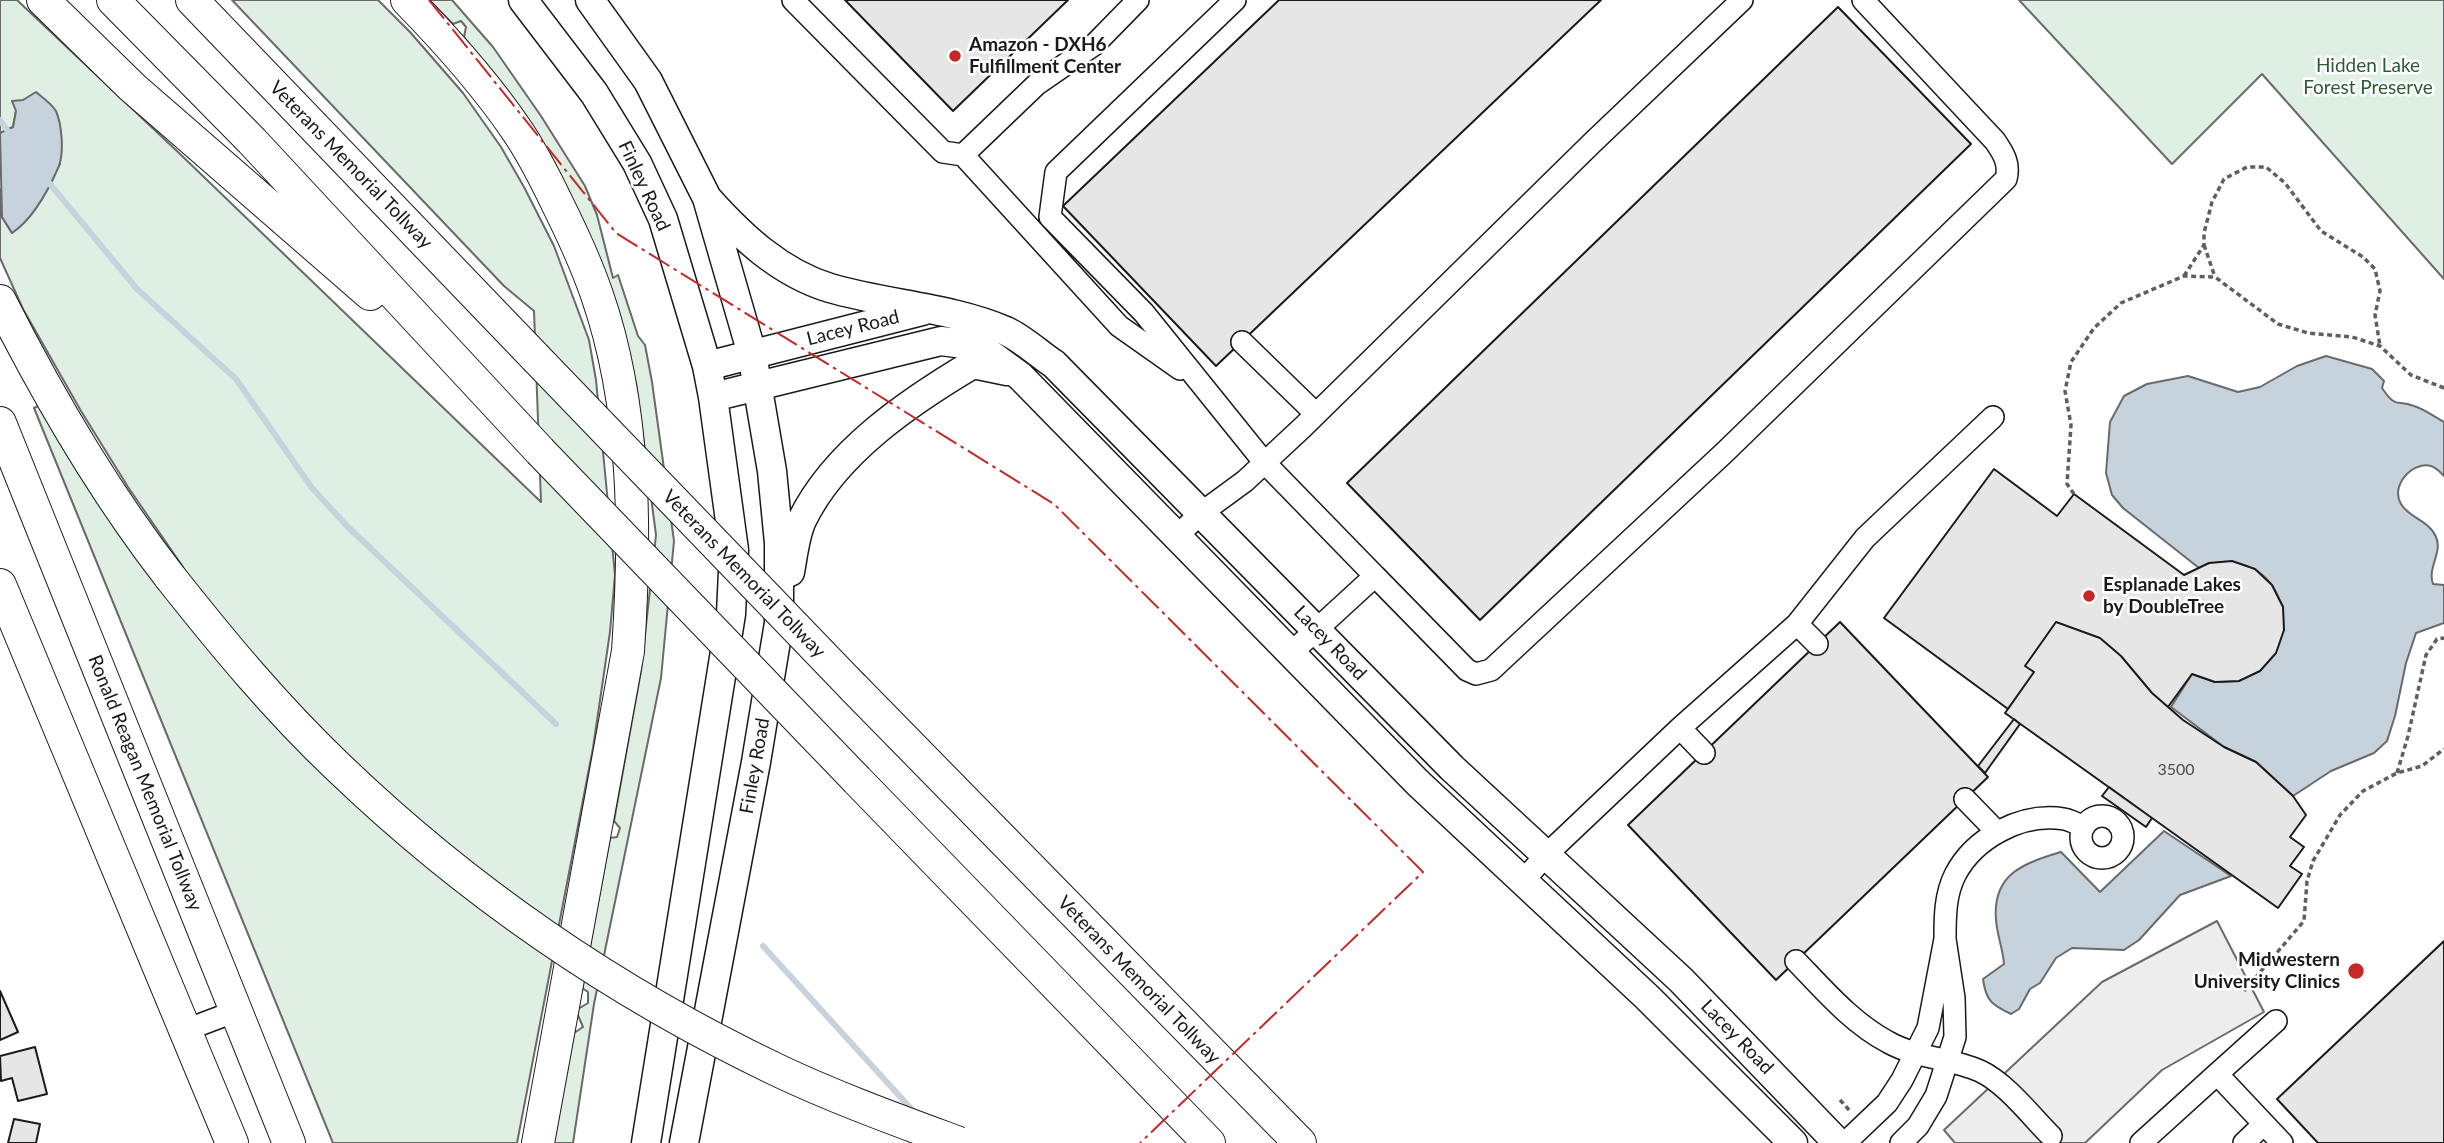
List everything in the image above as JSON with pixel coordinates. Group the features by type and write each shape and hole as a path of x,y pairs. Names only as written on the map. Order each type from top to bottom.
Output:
{"highway":[{"path":"43,0 132,87 489,399"},
{"path":"113,0 252,141 489,399 1209,1143"},
{"name":"Veterans Memorial Tollway","path":"192,0 853,687 1300,1143"},
{"path":"407,0 480,79 518,131 577,242 598,296 613,351 626,432 633,540 628,651 538,1143"},
{"path":"0,301 41,382 141,540 231,654 338,768 423,843 511,912 641,997 746,1054 845,1100 959,1143"},
{"name":"Ronald Reagan Memorial Tollway","path":"0,423 289,1143"},
{"path":"0,585 232,1143"}],"main road":[{"name":"Finley Road","path":"523,0 594,93 637,163 663,219 707,366 734,550 731,614 646,1143"},
{"name":"Finley Road","path":"590,0 648,81 707,198 752,354 772,471 777,519 779,623 756,766 684,1143"},
{"path":"707,198 739,234 762,252 804,277 829,288 929,309"},
{"name":"Lacey Road","path":"707,366 929,309 1008,332 1054,365 1452,768 1681,980 1838,1143"},
{"name":"Lacey Road","path":"758,386 941,341 979,346 1020,376 1418,783 1647,997 1793,1143"},
{"path":"779,623 800,523 825,480 862,443 940,384 973,364 994,367 1020,376"},
{"path":"713,397 758,386"}],"lane":[{"path":"793,0 943,152 964,155 1119,327 1201,384"},
{"path":"964,155 1037,84 1095,44 1139,0"},
{"path":"1235,0 1056,172 1049,217 1143,313 1264,462 1467,670 1476,674 1491,670 1725,452 2006,179 2007,163 1995,142 1863,0"},
{"path":"1176,537 1200,514 1245,481 1680,57 1742,0"},
{"path":"1242,342 1315,414"},
{"path":"1523,881 1546,855 1680,728 1797,624 1865,538 1993,417"},
{"path":"1291,653 1375,576"},
{"path":"1797,624 1817,644"},
{"path":"1680,728 1704,753"},
{"path":"1965,799 1997,832"},
{"path":"1901,1143 1918,1126 1936,1096 1955,1037 1955,1011 1945,939 1945,906 1955,875 1974,849 1997,832 2032,819 2064,819 2084,827"},
{"path":"1845,1143 1887,1103 1902,1080 1928,1028 1945,939"},
{"path":"1796,961 1853,1018 1889,1043 1977,1070 1994,1078 2051,1136"},
{"path":"186,1030 236,1011"},
{"path":"2141,1143 2276,1021"},
{"path":"2217,1074 2282,1143"},
{"path":"2244,1143 2264,1124"}],"path":[{"path":"2380,346 2375,315 2380,291 2375,270 2363,257 2321,231 2285,183 2266,167 2247,167 2224,179 2212,202 2204,233 2204,245 2215,277 2278,324 2308,334 2352,337 2380,346 2411,376 2444,388"},
{"path":"2184,276 2204,245"},
{"path":"2074,494 2067,484 2071,425 2065,391 2071,362 2094,328 2121,303 2184,276 2215,277"},
{"path":"2397,773 2426,655 2437,639 2444,638"},
{"path":"2244,991 2304,921 2307,881 2313,861 2340,815 2363,791 2397,773 2421,766 2444,749"}],"green space":[{"path":"0,0 17,0 541,502 534,311 504,286 232,0 378,0 463,93 501,147 554,246 589,340 596,380 615,575 610,632 593,748 517,1143 333,1143 34,408 40,405 161,584 183,567 128,487 81,411 23,309 0,258 0,189 2,217 12,233 60,164 16,111 13,127 0,133"},
{"path":"429,0 452,0 493,47 585,186 597,215 613,278 618,275 638,336 645,345 674,541 661,678 594,1004 573,1143 553,1143 574,1033 583,1027 578,1009 588,1003 588,992 582,988 610,838 617,837 620,828 614,821 641,671 656,535 636,383 518,108 464,37 466,27 461,21 453,24"},
{"name":"Hidden Lake Forest Preserve","path":"2019,0 2444,0 2444,279 2262,74 2172,164"}],"shaded area":[{"path":"36,92 56,111 62,138 61,160 40,203 12,233 2,217 0,133 13,127 16,111 12,101 23,100"},
{"path":"2326,356 2372,369 2384,381 2382,388 2394,402 2418,407 2444,422 2444,476 2431,466 2417,467 2405,476 2398,490 2398,497 2405,509 2429,527 2436,537 2438,548 2432,578 2433,584 2444,585 2444,623 2416,633 2387,741 2374,753 2331,771 2293,796 2256,762 2224,747 2171,707 2192,674 2215,682 2239,681 2283,607 2274,589 2258,572 2239,564 2209,564 2199,568 2123,508 2112,495 2106,473 2110,422 2124,396 2147,384 2188,376 2238,392 2260,387 2297,366"},
{"path":"2164,831 2231,876 2180,895 2139,940 2124,950 2072,948 2056,958 2040,983 2030,989 2019,1009 2011,1014 1991,1001 1983,979 2004,964 1996,904 1999,891 2014,872 2061,852 2100,892"},
{"path":"2217,921 2264,1012 2162,1070 2085,1143 1955,1143 1944,1130 2102,982"}],"building":[{"name":"Amazon - DXH6 Fulfillment Center","path":"845,0 1068,0 953,111"},
{"path":"1279,0 1601,0 1216,366 1063,206"},
{"path":"1838,7 1971,144 1480,620 1347,483"},
{"name":"Esplanade Lakes by DoubleTree","path":"1994,469 2057,516 2074,494 2184,575 2209,563 2232,561 2255,569 2272,585 2283,607 2284,630 2276,653 2260,671 2239,681 2215,682 2192,674 2168,707 2152,693 2121,656 2100,638 2056,622 2025,666 2034,672 2008,709 1884,618"},
{"path":"1840,622 1988,777 1776,980 1628,825"},
{"name":"Esplanade Lakes by DoubleTree","path":"2056,622 2100,638 2121,656 2152,693 2183,720 2224,747 2256,762 2293,796 2306,815 2290,837 2304,847 2290,866 2302,874 2278,908 2005,713 2034,672 2025,666"},
{"path":"2014,719 2020,724 1985,773 1978,766"},
{"path":"2109,787 2152,818 2146,827 2102,796"},
{"path":"2444,941 2444,1143 2318,1143 2277,1099"},
{"path":"0,991 18,1032 0,1040"},
{"path":"35,1047 47,1094 18,1101 12,1078 1,1081 0,1056"},
{"path":"14,1119 40,1124 36,1143 8,1143"}],"waterway":[{"path":"0,120 12,137"},
{"path":"45,178 137,289 236,379 312,488 347,526 556,724"},
{"path":"763,946 915,1113"}],"power":[{"path":"429,0 616,233 1054,504 1423,872 1140,1143"}],"place":[{"name":"Amazon - DXH6 Fulfillment Center","path":"955,56"},
{"name":"Esplanade Lakes by DoubleTree","path":"2089,596"},
{"name":"Midwestern University Clinics","path":"2356,971"}]}
